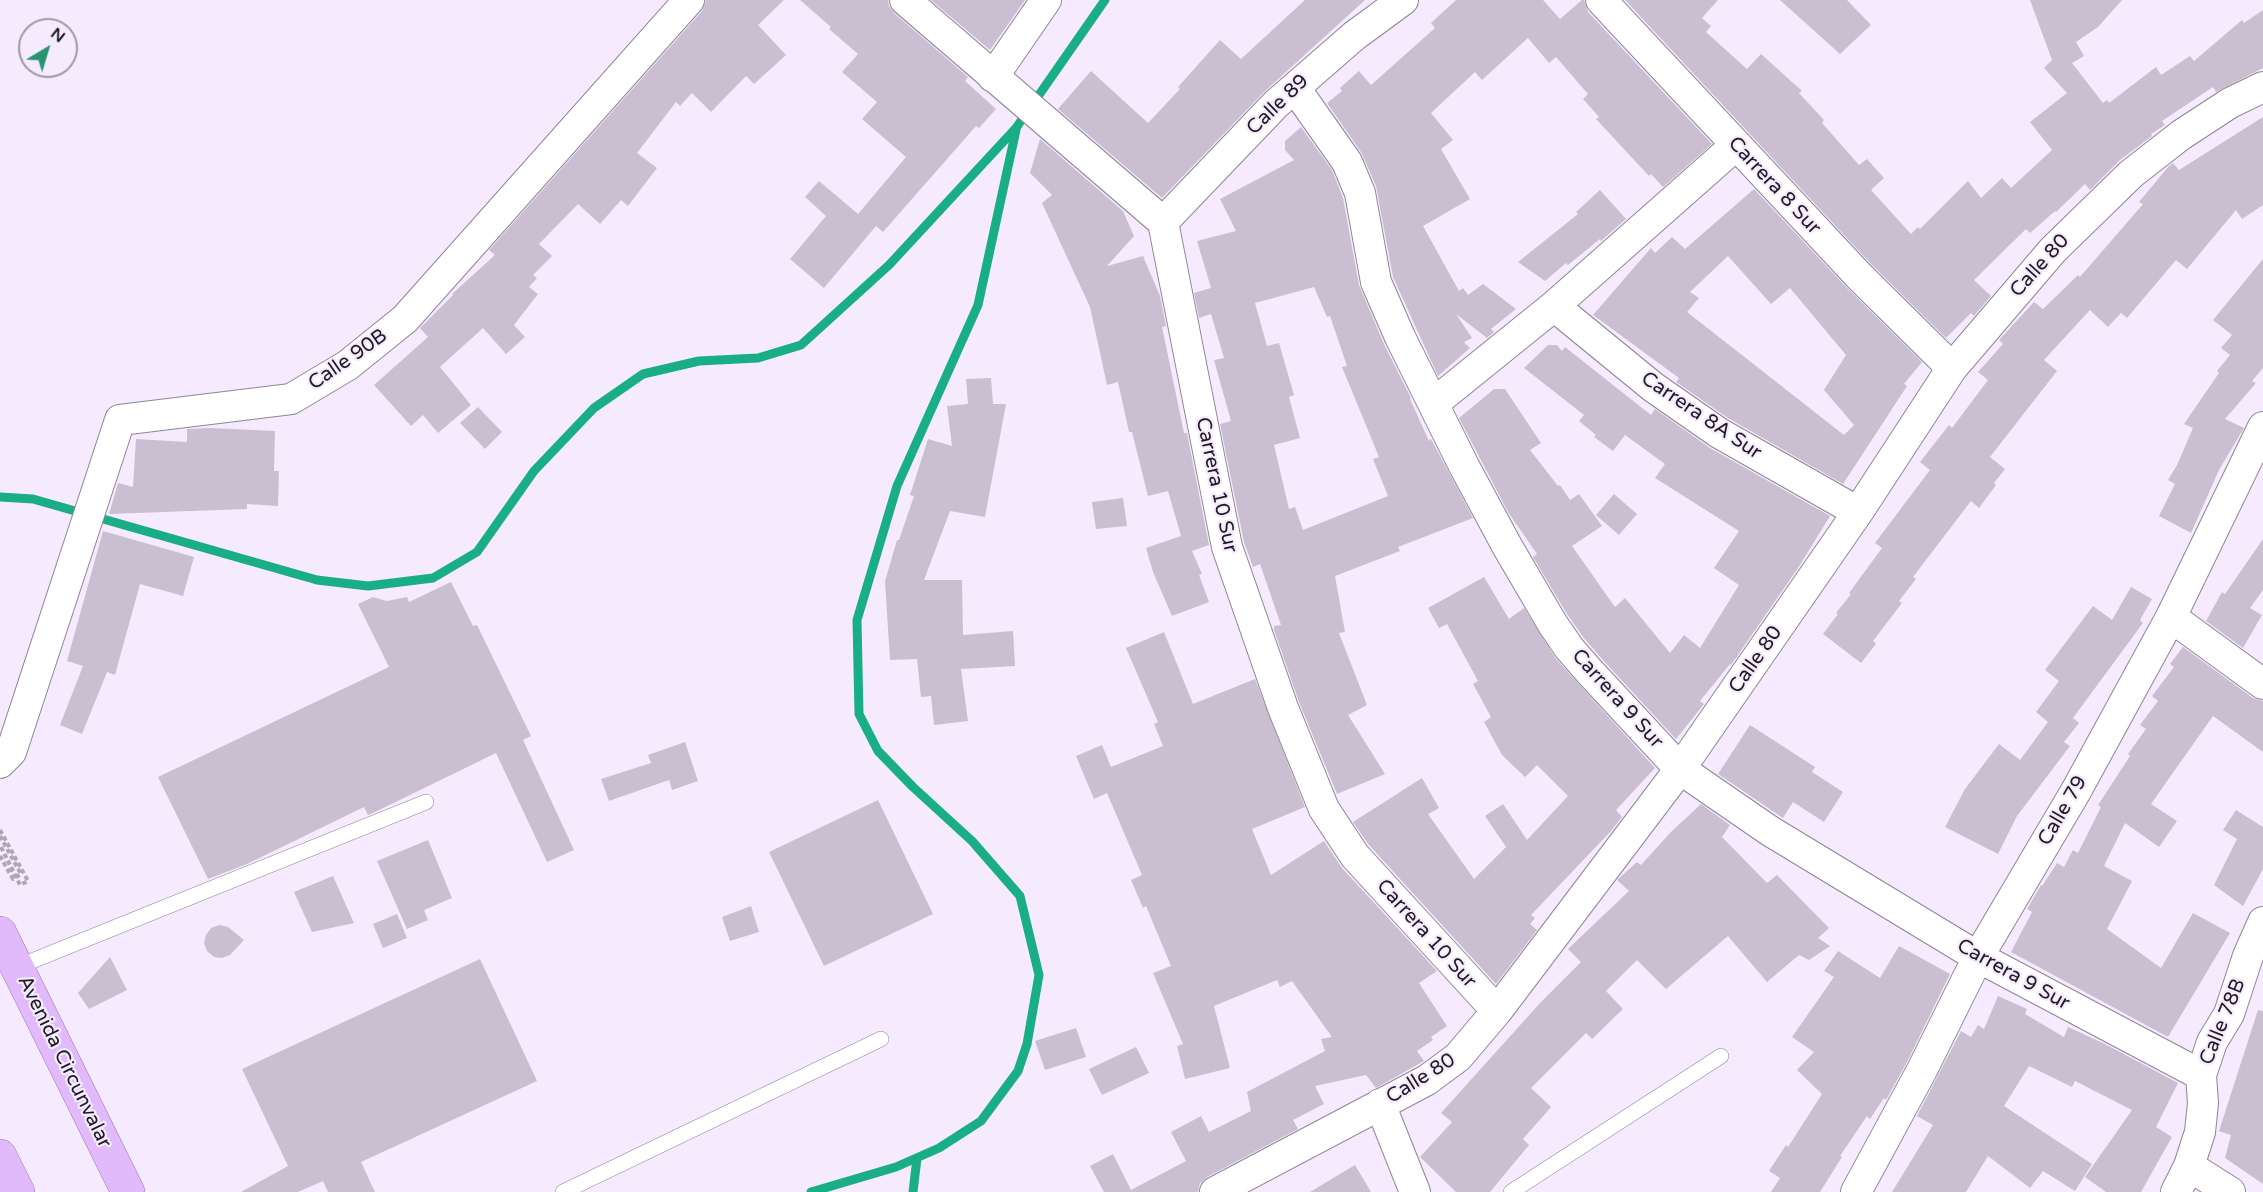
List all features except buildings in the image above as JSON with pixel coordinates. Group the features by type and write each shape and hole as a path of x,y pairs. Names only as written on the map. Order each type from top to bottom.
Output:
{"highway":[{"name":"Avenida Circunvalar","path":"0,933 128,1192"},
{"path":"0,1156 18,1192"}],"street":[{"name":"Calle 90B","path":"0,763 11,752 120,420 291,399 348,365 405,319 689,0"},
{"path":"905,0 1163,222"},
{"path":"1002,85 1046,0"},
{"name":"Calle 89","path":"1163,222 1276,104 1354,36 1403,0"},
{"name":"Carrera 8 Sur","path":"1601,0 1860,277 1952,368"},
{"name":"Calle 80","path":"1215,1192 1427,1080 1458,1057 1497,1011 1680,769 1858,512 1952,368 2053,250 2131,174 2181,135 2230,103 2263,87"},
{"name":"Carrera 9 Sur","path":"1295,88 1347,162 1360,193 1376,282 1400,337 1464,466 1552,623 1589,671 1680,769 1770,831 1978,957 2201,1075"},
{"path":"1434,403 1554,306 1736,146"},
{"name":"Carrera 10 Sur","path":"1163,222 1227,547 1283,708 1324,808 1355,856 1497,1011"},
{"name":"Carrera 8A Sur","path":"1554,306 1653,387 1719,433 1858,512"},
{"name":"Calle 79","path":"1856,1192 1922,1070 1978,957 2076,791 2171,618 2263,427"},
{"path":"2171,618 2263,684"},
{"name":"Calle 78B","path":"2183,1179 2200,1132 2203,1103 2201,1075 2212,1042 2229,1014 2248,956 2263,922"},
{"path":"1380,1104 1415,1192"},
{"path":"2183,1179 2230,1192"}],"lane":[{"path":"17,967 426,802"},
{"path":"563,1192 881,1039"},
{"path":"1511,1192 1721,1056"}],"path":[{"path":"0,830 28,881 20,885 0,845"},
{"path":"0,836 21,874 13,879 0,856"}],"waterway":[{"path":"0,497 33,499 317,580 368,586 433,578 477,552 534,471 594,408 643,374 699,361 758,358 801,345 889,265 1016,128 1105,0"},
{"path":"811,1192 896,1167 939,1148 981,1121 1018,1071 1027,1044 1039,975 1020,896 972,841 878,751 859,714 857,620 897,486 978,305 1016,130"},
{"path":"913,1192 917,1158"}]}
